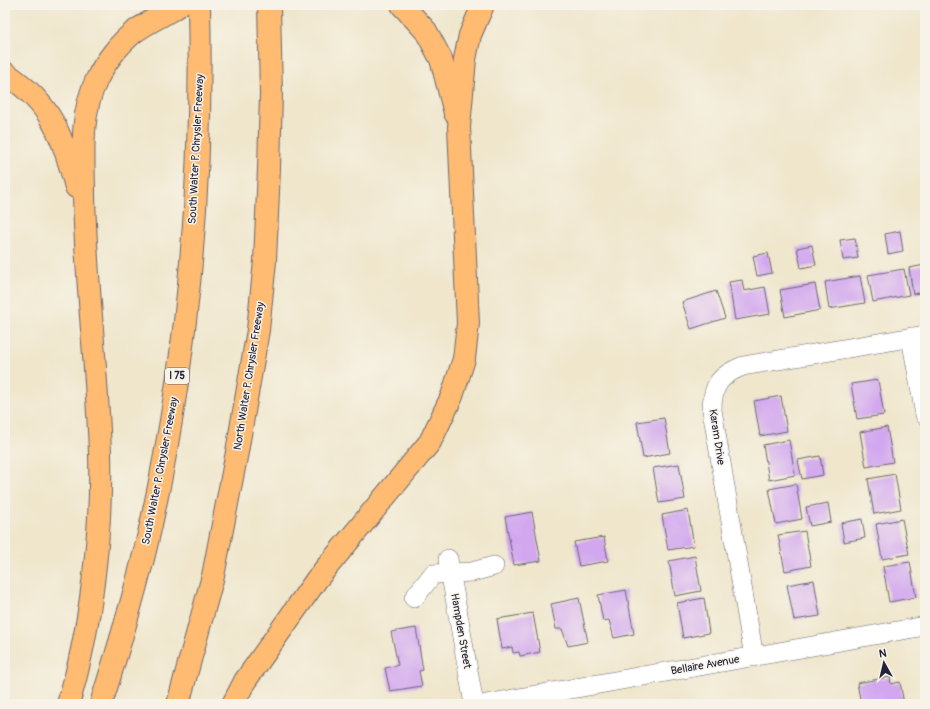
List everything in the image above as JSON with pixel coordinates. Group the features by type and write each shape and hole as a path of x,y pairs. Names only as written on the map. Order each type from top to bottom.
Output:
{"highway":[{"path":"68,704 80,661 87,620 96,544 100,490 98,430 85,218 83,134 90,98 97,79 105,64 132,34 179,5"},
{"name":"South Walter P. Chrysler Freeway","path":"100,704 138,580 150,530 166,451 175,391 192,227 200,92 199,5"},
{"name":"North Walter P. Chrysler Freeway","path":"178,704 213,576 240,437 258,330 265,261 269,168 269,5"},
{"path":"402,5 426,31 440,59 459,128"},
{"path":"233,704 245,681 317,579 430,442 452,396 464,358 468,323 459,128 470,35 483,5"},
{"path":"5,73 33,95 54,122 64,143 85,218"}],"street":[{"path":"918,336 925,415"},
{"name":"Karam Drive","path":"754,657 712,410 714,390 719,381 730,371 743,366 918,336"},
{"path":"414,598 433,574 450,565 472,572 494,566"},
{"name":"Hampden Street","path":"450,565 474,704"},
{"name":"Bellaire Avenue","path":"486,704 925,626"}],"building":[{"path":"900,231 903,251 888,254 885,234"},
{"path":"855,238 858,258 843,260 840,240"},
{"path":"812,245 816,265 801,268 797,248"},
{"path":"768,253 772,273 757,276 753,256"},
{"path":"925,265 925,292 913,294 909,268"},
{"path":"904,269 909,295 873,302 868,275"},
{"path":"860,276 865,303 829,309 825,282"},
{"path":"742,280 744,291 765,287 770,314 735,320 729,282"},
{"path":"815,284 820,310 785,317 780,290"},
{"path":"716,291 725,318 691,329 682,302"},
{"path":"878,380 884,415 857,419 851,384"},
{"path":"781,396 787,431 760,436 754,401"},
{"path":"664,418 670,453 643,458 637,422"},
{"path":"887,427 893,462 866,467 860,432"},
{"path":"789,440 795,475 769,480 763,445"},
{"path":"820,456 823,475 802,479 798,460"},
{"path":"679,464 685,499 659,503 653,468"},
{"path":"895,474 901,509 874,514 868,479"},
{"path":"796,484 802,519 776,524 769,489"},
{"path":"828,503 831,522 810,526 806,507"},
{"path":"688,510 694,546 668,550 662,515"},
{"path":"532,512 541,561 514,565 505,517"},
{"path":"862,519 865,538 844,542 841,523"},
{"path":"902,519 909,554 882,559 876,524"},
{"path":"805,531 811,566 785,571 778,535"},
{"path":"604,537 608,561 579,566 574,542"},
{"path":"695,556 701,591 675,596 669,561"},
{"path":"910,562 916,597 889,602 883,566"},
{"path":"814,580 820,616 794,620 787,585"},
{"path":"626,590 634,634 614,638 609,620 603,621 598,595"},
{"path":"579,598 588,642 568,646 562,629 556,629 551,604"},
{"path":"704,598 709,633 683,638 677,603"},
{"path":"533,613 540,652 520,656 519,652 513,653 512,647 502,649 497,619"},
{"path":"416,628 423,670 419,671 422,686 390,691 385,668 398,665 391,632"},
{"path":"890,677 891,684 900,682 904,704 861,704 857,683"}]}
